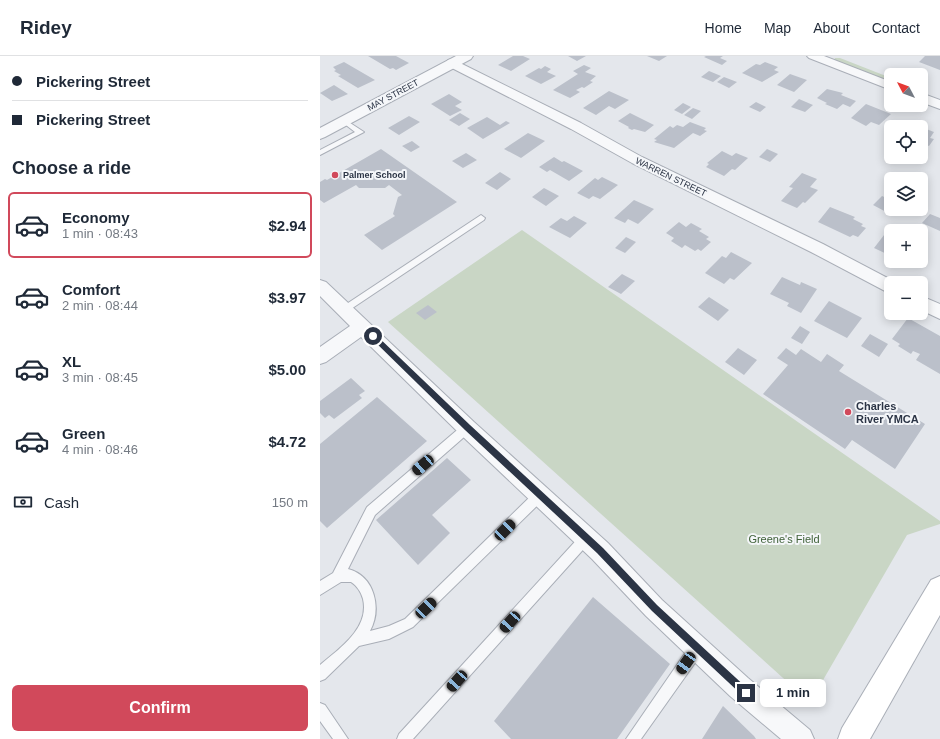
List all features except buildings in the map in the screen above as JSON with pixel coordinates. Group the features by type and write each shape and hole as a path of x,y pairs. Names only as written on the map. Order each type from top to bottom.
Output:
{"main road":[{"path":"853,739 940,589"}],"street":[{"path":"841,56 884,72"},
{"path":"821,57 884,83"},
{"name":"MAY STREET","path":"320,134 458,59"},
{"name":"WARREN STREET","path":"458,59 637,160 817,248 884,283"},
{"path":"928,89 940,93"},
{"path":"928,101 940,105"},
{"path":"321,288 363,326 467,428 586,538 654,608 739,687 800,739"},
{"path":"928,306 940,312"},
{"path":"320,357 363,326"}],"lane":[{"path":"320,153 360,132 344,121"},
{"path":"344,309 481,218"},
{"path":"337,578 371,511 467,428"},
{"path":"354,641 384,635 409,624 540,495"},
{"path":"404,739 586,538"},
{"path":"320,588 337,578 347,575 355,578 365,589 371,603 371,616 368,622 354,641 320,674"},
{"path":"633,739 697,648"},
{"path":"320,710 341,739"}],"green space":[{"path":"835,58 840,58 884,75 884,80 834,60"},
{"name":"Greene's Field","path":"522,230 940,521 940,524 907,535 819,687 806,691 793,687 388,322"}],"place":[{"name":"Palmer School","path":"335,175"},
{"name":"Charles River YMCA","path":"848,412"}],"route":[{"path":"373,336 467,428 600,551 654,608 746,693"}]}
